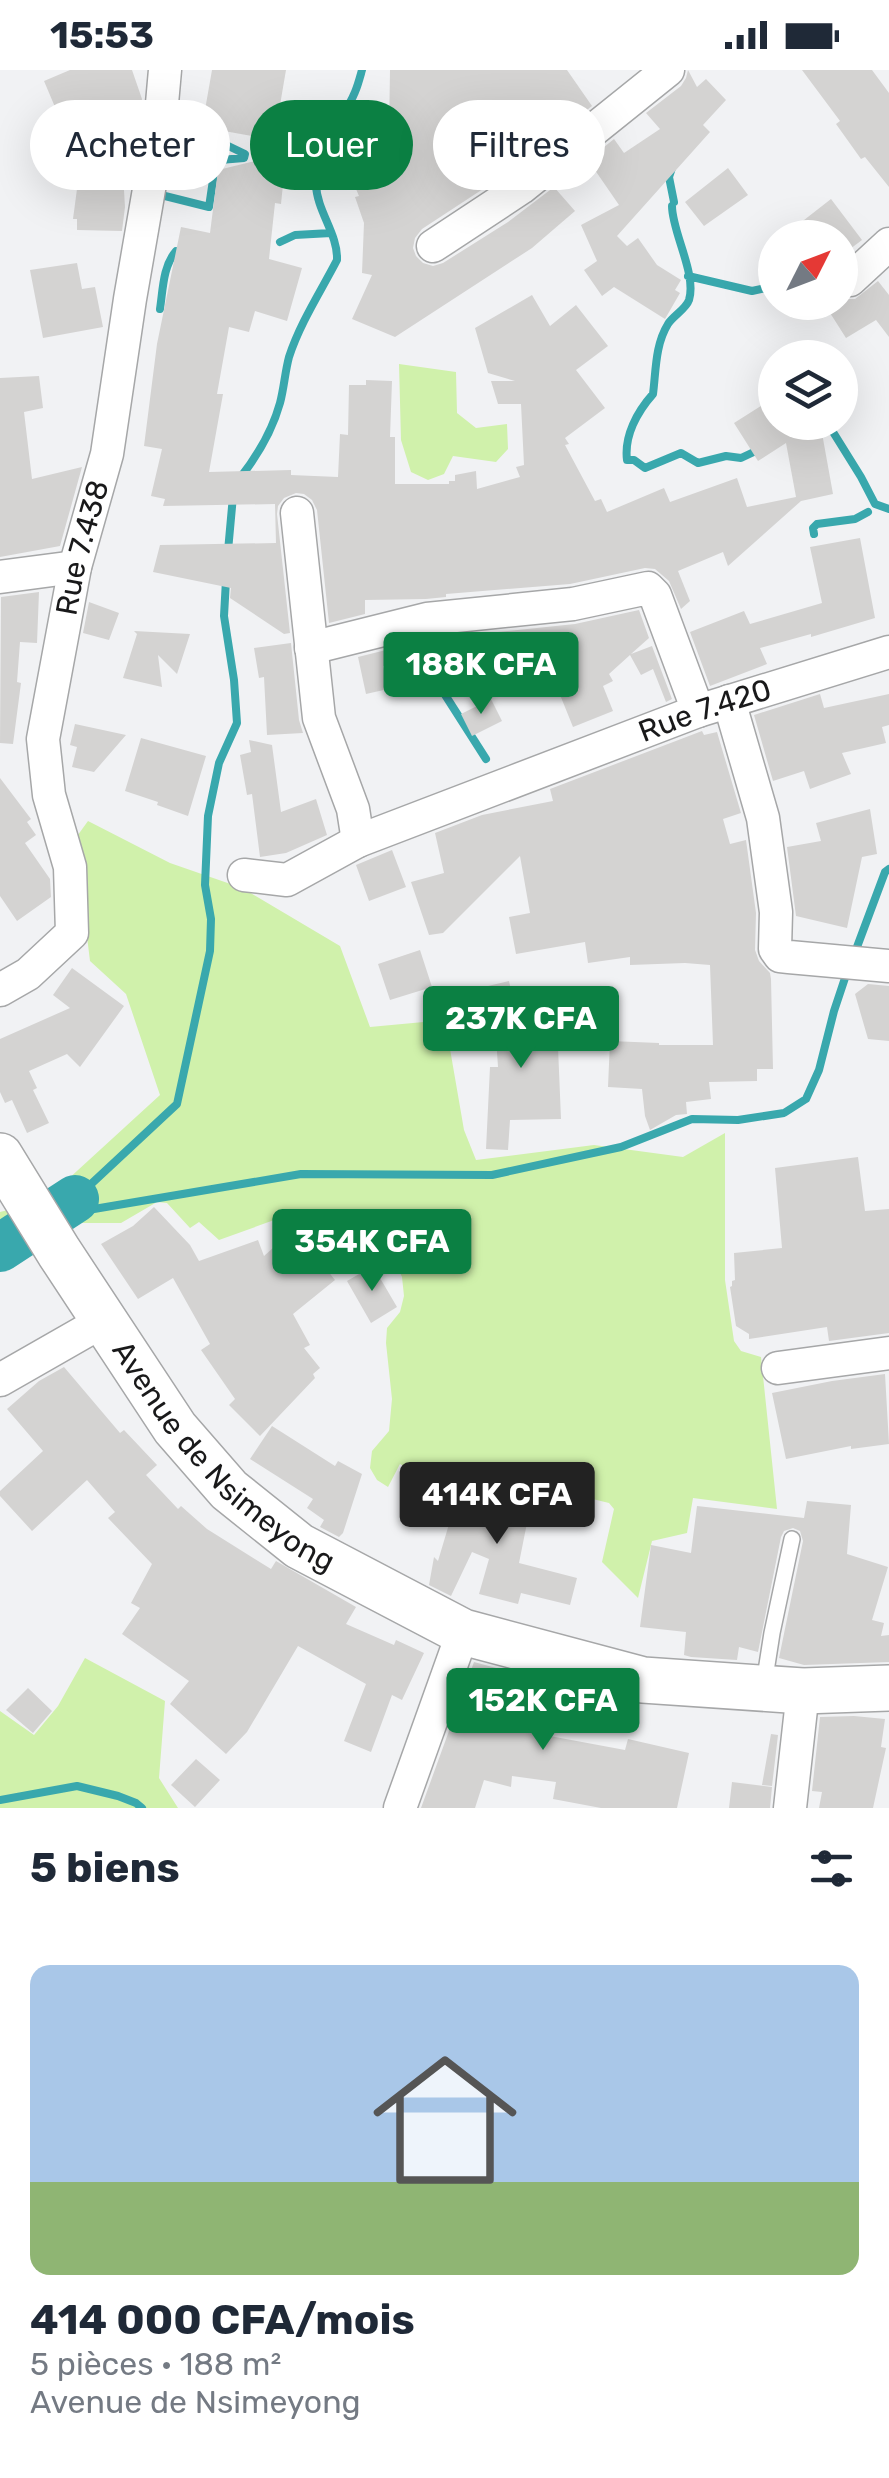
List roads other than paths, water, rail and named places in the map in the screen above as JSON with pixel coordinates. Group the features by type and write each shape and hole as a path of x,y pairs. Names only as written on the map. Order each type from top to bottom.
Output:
{"main road":[{"name":"Avenue de Nsimeyong","path":"9,1170 175,1428 228,1490 300,1546 464,1632 643,1680 784,1689 889,1688"}],"street":[{"name":"Rue 7.438","path":"0,990 28,974 72,933 70,867 49,795 42,739 75,567 107,454 160,126 165,70"},
{"path":"433,246 521,188 668,70"},
{"path":"858,273 889,244"},
{"path":"297,513 318,718 354,809 358,841"},
{"path":"0,577 75,567"},
{"path":"311,648 427,619 573,604 648,588 713,706 763,818 776,912 776,949 780,956 889,966"},
{"name":"Rue 7.420","path":"244,875 288,880 358,841 713,706 889,652"},
{"path":"0,1380 105,1320"},
{"path":"778,1368 889,1353"},
{"path":"400,1808 464,1632"},
{"path":"784,1689 790,1808"}],"lane":[{"path":"784,1689 772,1632 792,1538"}],"waterway":[{"path":"240,478 273,424 294,344 337,260 317,195 316,172 362,70"},
{"path":"230,147 245,154 244,158 230,159"},
{"path":"672,168 669,177 674,202"},
{"path":"157,194 209,207 212,190"},
{"path":"672,206 691,290 689,300 664,332 653,394 633,425 627,460 645,468 681,453 698,463 726,456 741,458 758,450"},
{"path":"280,242 295,235 331,233"},
{"path":"160,309 168,264 176,251 183,254"},
{"path":"688,276 758,290"},
{"path":"838,440 875,504 889,509"},
{"path":"228,551 233,496"},
{"path":"814,534 817,524 855,519 868,512"},
{"path":"226,580 224,616 237,723 219,763 208,816 205,885 211,919 210,951 177,1104 75,1199 94,1209 301,1174 492,1175 621,1147 692,1119 738,1120 784,1113 806,1099 819,1070 847,972"},
{"path":"433,676 486,759"},
{"path":"854,955 889,869"},
{"path":"0,1248 75,1199"},
{"path":"0,1800 77,1786 118,1796 142,1808"}]}
